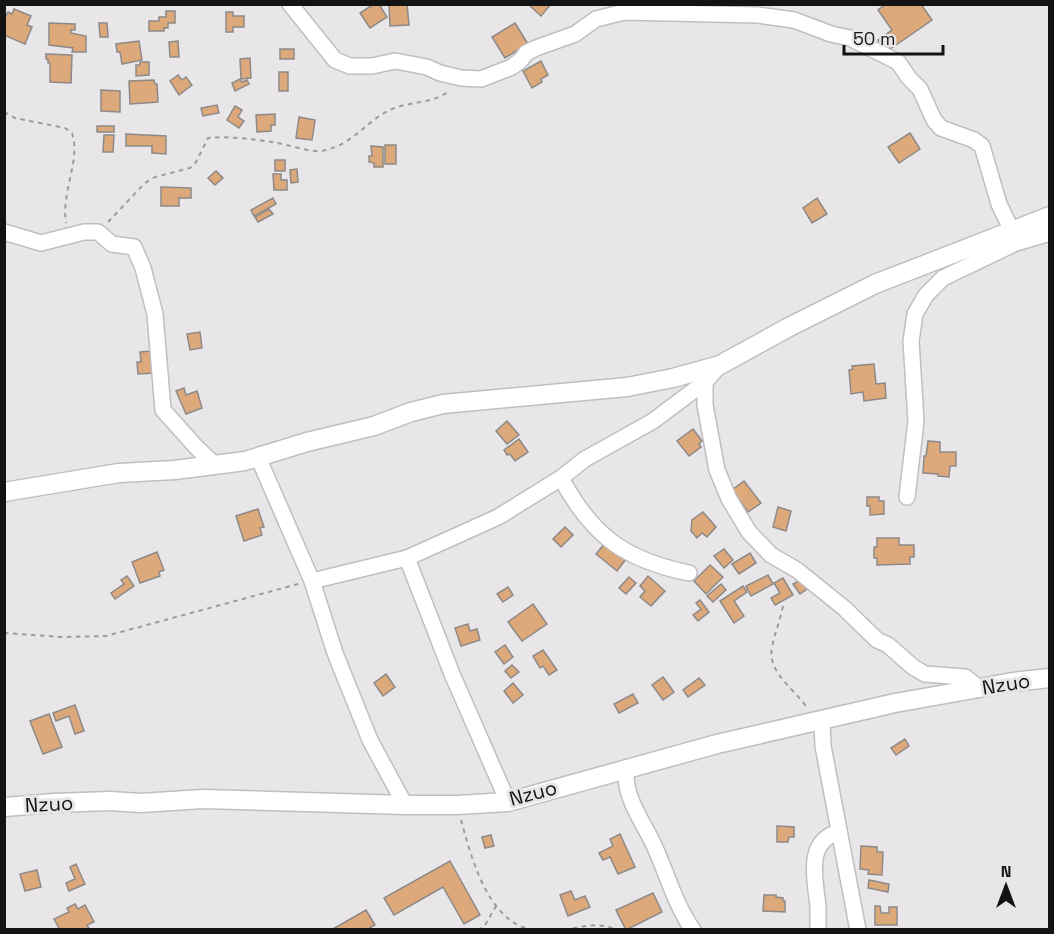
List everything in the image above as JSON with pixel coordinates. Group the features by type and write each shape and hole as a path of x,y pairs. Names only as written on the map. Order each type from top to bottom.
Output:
{"street":[{"path":"290,4 335,60 350,66 372,66 395,61 427,67 461,78 481,79 495,75 521,60 526,53 575,34 596,19 639,8 758,15 794,20 850,39 898,62 920,89 934,120 941,128 974,140 982,146 999,204 1012,231"},
{"path":"4,492 119,473 175,470 258,457 307,442 374,426 411,412 443,404 627,387 720,366 789,327 875,285 1050,216"},
{"path":"4,232 41,243 89,231 100,233 112,244 132,246 136,249 155,314 163,410 215,465"},
{"path":"907,497 916,421 911,341 915,314 926,295 943,278 1016,243 1050,233"},
{"path":"312,580 407,558 498,517 561,478 585,459 653,421 705,382 720,366"},
{"path":"705,382 705,405 717,470 729,499 749,532 771,555 797,570 844,608 877,640 888,645 913,668 925,674 965,677 979,688"},
{"path":"258,457 312,580 335,653 370,740 405,805"},
{"path":"561,478 574,502 591,524 612,543 653,564 689,573"},
{"path":"407,558 452,674 508,802"},
{"name":"Nzuo","path":"4,807 54,803 110,801 141,803 203,799 405,805 508,802 717,744 895,703 1013,682 1050,678"},
{"path":"819,721 858,930"},
{"path":"626,768 625,779 640,821 651,839 675,897 693,930"},
{"path":"818,930 813,860 825,838 839,832"}],"path":[{"path":"100,233 111,217 145,183 155,177 190,168 196,162 208,138 272,142 325,151 356,135 385,112 404,105 432,100 445,93 461,78"},
{"path":"4,112 25,120 65,128 72,133 74,151 65,203 68,236"},
{"path":"4,633 62,637 106,636 312,580"},
{"path":"783,606 771,649 773,666 819,721"},
{"path":"457,805 476,871 496,906 512,920 532,930"},
{"path":"478,930 484,927 496,906"},
{"path":"564,930 592,924 604,925 616,930"}],"building":[{"path":"374,4 379,4 387,17 370,28 360,13"},
{"path":"389,4 407,4 409,25 390,26"},
{"path":"528,4 551,4 541,16"},
{"path":"886,4 921,4 932,20 886,52 878,40 892,30 878,10"},
{"path":"14,9 31,16 27,25 32,27 25,44 4,35 4,20 8,12 12,14"},
{"path":"166,11 175,11 175,23 168,23 168,28 164,28 164,31 149,31 149,21 159,21 159,17 166,17"},
{"path":"226,12 233,12 233,16 244,16 244,27 233,27 233,32 226,32"},
{"path":"49,23 75,24 75,30 71,30 71,33 86,36 86,52 72,52 73,48 49,45"},
{"path":"99,23 107,23 108,37 100,37"},
{"path":"515,23 528,44 505,58 492,37"},
{"path":"139,41 142,60 122,64 116,44"},
{"path":"178,41 179,57 170,57 169,42"},
{"path":"280,49 294,49 294,59 280,59"},
{"path":"46,54 72,55 71,83 50,82 50,63 46,59"},
{"path":"250,58 251,78 241,79 240,59"},
{"path":"541,61 548,75 532,88 523,71"},
{"path":"140,62 149,62 149,75 136,76 136,65 140,65"},
{"path":"279,72 288,72 288,91 279,91"},
{"path":"178,75 182,80 186,77 192,85 179,95 170,81"},
{"path":"240,79 242,82 247,80 249,84 235,91 232,83"},
{"path":"154,80 157,84 158,102 130,104 129,81"},
{"path":"101,90 120,91 120,112 101,111"},
{"path":"217,105 219,113 203,116 201,108"},
{"path":"235,106 242,110 238,117 244,121 239,128 227,120"},
{"path":"275,114 275,125 271,125 271,131 257,132 256,115"},
{"path":"299,117 315,120 312,140 296,138"},
{"path":"97,126 114,126 114,132 97,132"},
{"path":"910,133 920,149 899,163 888,147"},
{"path":"126,134 166,136 166,154 152,153 152,146 126,146"},
{"path":"104,135 114,135 113,152 103,152"},
{"path":"385,145 396,145 396,164 385,164"},
{"path":"371,146 383,147 383,167 374,167 374,163 369,162 369,156 372,156"},
{"path":"275,160 285,160 285,171 275,171"},
{"path":"297,169 298,182 291,183 290,170"},
{"path":"216,171 223,178 215,185 208,178"},
{"path":"273,174 281,174 281,180 287,180 287,190 274,190"},
{"path":"161,187 191,188 191,198 179,198 179,206 161,206"},
{"path":"273,198 276,204 254,216 251,210"},
{"path":"817,198 827,214 812,223 803,208"},
{"path":"269,209 273,214 258,222 255,217"},
{"path":"200,332 202,348 190,350 187,334"},
{"path":"152,351 154,373 138,374 137,362 141,362 140,352"},
{"path":"874,364 876,384 885,383 886,398 864,401 863,392 851,394 849,370 853,369 852,366"},
{"path":"184,388 186,395 197,391 202,408 186,414 176,391"},
{"path":"507,421 519,435 507,444 496,431"},
{"path":"693,429 702,441 699,444 701,447 689,456 677,441"},
{"path":"519,439 528,452 515,461 504,450"},
{"path":"928,441 940,442 940,452 956,452 956,466 950,466 949,477 923,473"},
{"path":"744,481 761,503 748,512 732,490"},
{"path":"867,497 879,497 879,501 884,501 884,514 870,515"},
{"path":"778,507 791,511 786,531 773,527"},
{"path":"258,509 264,527 260,528 262,535 244,541 236,516"},
{"path":"703,512 716,527 707,537 702,533 697,538 691,531 692,520"},
{"path":"565,527 573,535 561,547 553,539"},
{"path":"877,538 899,538 899,545 914,545 914,557 910,557 910,564 877,565 877,558 874,558 874,547 877,547"},
{"path":"606,542 626,559 617,571 596,554"},
{"path":"724,549 733,560 724,568 714,556"},
{"path":"157,552 164,570 159,572 160,576 140,583 132,562"},
{"path":"750,553 756,563 739,574 732,564"},
{"path":"710,565 723,577 706,594 694,581"},
{"path":"768,575 773,584 751,596 746,586"},
{"path":"127,576 134,586 115,599 111,593 124,584 121,580"},
{"path":"648,576 665,591 651,606 640,597 645,591 640,586"},
{"path":"629,577 636,583 626,594 619,588"},
{"path":"783,578 793,595 775,605 771,598 780,593 774,583"},
{"path":"800,580 807,589 800,594 793,584"},
{"path":"721,584 726,590 713,602 707,596"},
{"path":"743,586 747,592 734,601 744,616 734,623 720,601"},
{"path":"508,587 513,595 503,602 497,594"},
{"path":"700,600 709,612 698,621 693,615 701,609 696,603"},
{"path":"533,604 547,624 522,641 508,622"},
{"path":"468,624 470,631 477,629 480,640 461,646 455,628"},
{"path":"505,645 513,657 504,664 495,652"},
{"path":"543,650 557,670 549,675 543,666 540,668 533,656"},
{"path":"512,665 519,672 511,678 505,671"},
{"path":"386,674 395,687 383,696 374,683"},
{"path":"663,677 674,692 663,700 652,685"},
{"path":"699,678 705,685 688,697 683,690"},
{"path":"513,683 523,695 513,703 504,691"},
{"path":"633,694 638,703 619,713 614,704"},
{"path":"75,705 84,731 75,734 69,716 56,721 53,713"},
{"path":"49,714 62,747 43,754 30,721"},
{"path":"905,739 909,746 896,755 891,748"},
{"path":"777,826 794,827 794,837 789,837 788,842 777,842"},
{"path":"620,834 635,867 618,874 610,857 603,860 599,853 613,846 610,839"},
{"path":"491,835 494,846 485,848 482,837"},
{"path":"861,846 877,847 877,852 883,852 882,875 868,874 869,870 860,869"},
{"path":"450,861 480,915 464,924 443,887 394,915 384,898"},
{"path":"76,864 85,884 69,891 66,883 75,879 70,867"},
{"path":"37,870 41,887 25,891 20,874"},
{"path":"869,880 889,884 888,892 868,888"},
{"path":"571,891 575,900 585,896 590,907 568,916 560,895"},
{"path":"653,893 662,912 626,930 616,910"},
{"path":"764,895 776,895 776,897 783,898 785,912 763,911"},
{"path":"75,904 78,909 85,905 94,922 87,925 90,930 60,930 54,919 69,912 67,908"},
{"path":"875,906 880,906 881,913 889,913 889,907 897,907 897,925 875,925"},
{"path":"366,910 375,925 366,930 331,930"}]}
